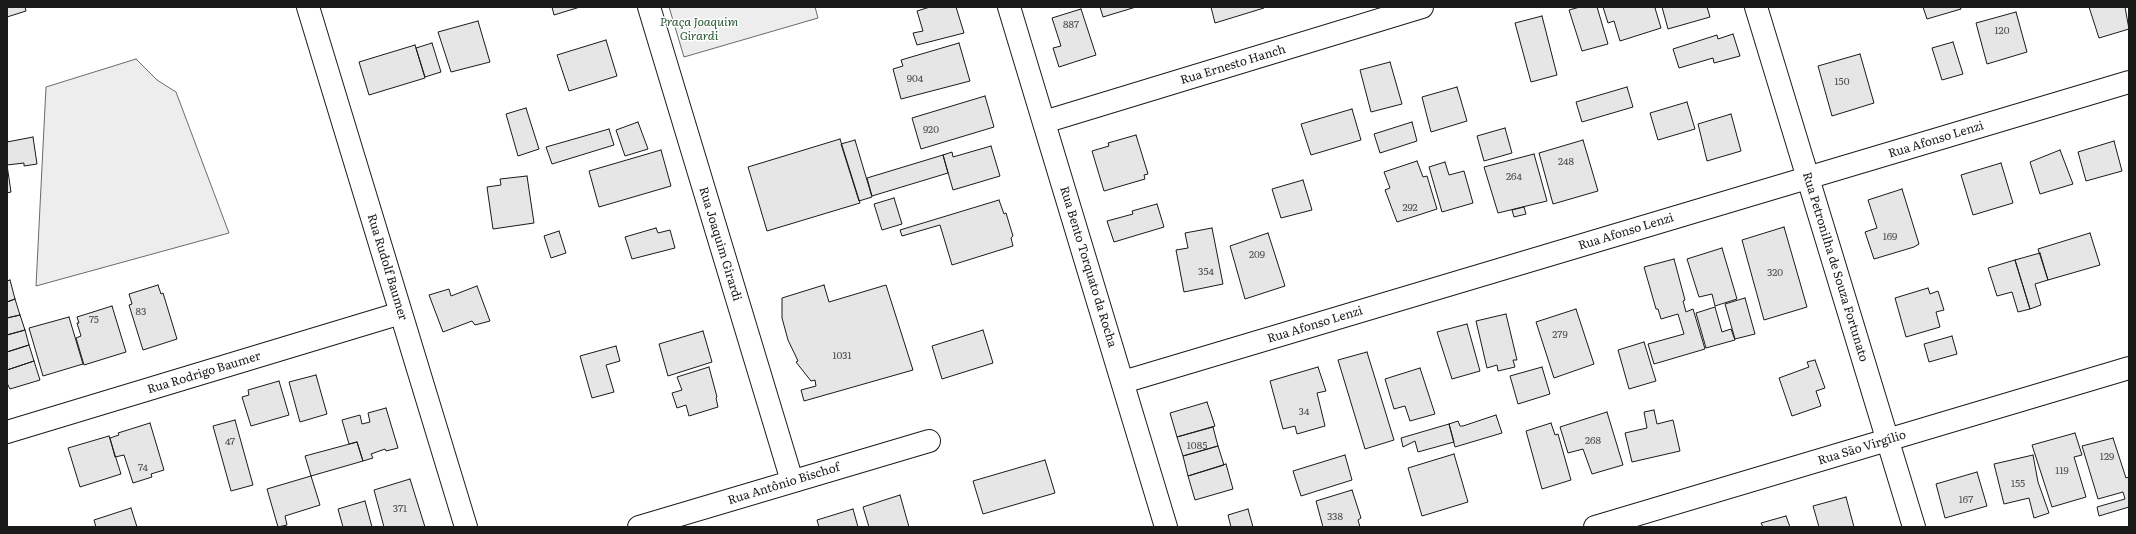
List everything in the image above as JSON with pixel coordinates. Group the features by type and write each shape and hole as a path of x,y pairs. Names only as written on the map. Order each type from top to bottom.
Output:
{"street":[{"name":"Rua Rudolf Baumer","path":"308,7 466,527"},
{"name":"Rua Joaquim Girardi","path":"649,7 792,481"},
{"name":"Rua Bento Torquato da Rocha","path":"1009,7 1166,527"},
{"name":"Rua Ernesto Hanch","path":"1044,122 1422,7"},
{"name":"Rua Petronilha de Souza Fortunato","path":"1756,7 1914,527"},
{"name":"Rua Afonso Lenzi","path":"1123,382 2129,82"},
{"name":"Rua Rodrigo Baumer","path":"7,432 401,314"},
{"name":"Rua São Virgílio","path":"1595,527 2129,368"},
{"name":"Rua Antônio Bischof","path":"638,527 928,441"}],"shaded area":[{"name":"Praça Joaquim Girardi","path":"669,7 815,7 818,18 684,57"},
{"path":"136,59 157,80 176,92 229,233 36,286 46,87"}],"building":[{"path":"7,7 25,7 26,11 7,17"},
{"path":"552,7 580,7 554,15"},
{"path":"930,7 956,7 964,33 917,45 913,33 923,31 917,11"},
{"path":"1100,7 1136,7 1103,17"},
{"path":"1211,7 1264,7 1264,8 1215,23"},
{"path":"1580,7 1597,7 1608,44 1582,51 1569,10"},
{"path":"1603,7 1658,7 1655,8 1661,28 1620,41 1614,21 1608,23"},
{"path":"1662,7 1707,7 1710,17 1668,29"},
{"path":"1923,7 1960,7 1961,9 1927,19"},
{"path":"2089,7 2125,7 2129,29 2099,38"},
{"path":"1081,9 1096,55 1059,67 1053,48 1061,46 1052,18"},
{"path":"2016,12 2027,52 1987,64 1976,23"},
{"path":"1542,16 1557,75 1531,82 1515,23"},
{"path":"478,21 490,62 451,72 438,32"},
{"path":"1733,34 1740,56 1714,63 1713,58 1679,68 1673,49 1717,35 1718,39"},
{"path":"606,40 617,76 569,91 557,55"},
{"path":"1953,42 1963,74 1942,80 1932,48"},
{"path":"432,43 441,72 425,77 416,48"},
{"path":"959,43 970,81 901,99 893,69 903,66 901,60"},
{"path":"415,45 425,78 369,95 359,62"},
{"path":"1860,54 1874,103 1832,116 1818,66"},
{"path":"1390,62 1402,104 1371,112 1360,70"},
{"path":"1457,87 1467,121 1431,132 1422,97"},
{"path":"1627,87 1633,107 1582,122 1576,102"},
{"path":"985,96 994,127 921,149 912,118"},
{"path":"1687,102 1695,129 1658,140 1650,113"},
{"path":"526,108 539,149 518,156 506,114"},
{"path":"1352,109 1361,140 1311,155 1301,124"},
{"path":"1731,114 1741,151 1707,161 1698,124"},
{"path":"638,122 648,149 625,156 616,130"},
{"path":"1412,122 1417,141 1380,153 1374,134"},
{"path":"1505,128 1512,153 1484,161 1477,136"},
{"path":"609,129 614,145 552,164 546,147"},
{"path":"1136,135 1148,174 1144,175 1145,179 1104,191 1092,151 1109,146 1108,143"},
{"path":"33,137 37,164 24,166 24,163 7,165 7,142"},
{"path":"840,139 860,203 767,231 748,167"},
{"path":"855,140 872,197 859,201 841,144"},
{"path":"1583,140 1598,191 1553,204 1539,153"},
{"path":"2114,141 2122,171 2086,181 2078,152"},
{"path":"991,146 1000,176 953,190 943,155 952,152 953,157"},
{"path":"661,150 671,186 599,207 589,171"},
{"path":"2060,150 2073,184 2040,194 2030,162"},
{"path":"1534,154 1547,201 1498,213 1484,167"},
{"path":"943,155 948,173 872,196 867,178"},
{"path":"1417,161 1423,177 1427,176 1437,209 1397,222 1385,190 1390,188 1384,172"},
{"path":"1445,162 1449,175 1464,171 1473,203 1442,212 1429,167"},
{"path":"2001,163 2013,203 1973,215 1961,175"},
{"path":"7,165 11,192 7,193"},
{"path":"527,176 534,223 493,229 487,187 501,185 500,179"},
{"path":"1303,180 1312,210 1281,218 1272,189"},
{"path":"1902,189 1919,244 1914,247 1874,259 1865,232 1877,228 1868,200"},
{"path":"894,198 902,224 882,230 874,204"},
{"path":"999,200 1004,214 1006,213 1013,236 1011,238 1013,246 952,265 940,225 902,236 900,230"},
{"path":"1157,204 1164,227 1114,242 1107,221 1133,214 1132,211"},
{"path":"1524,207 1526,214 1514,217 1512,210"},
{"path":"1784,227 1807,307 1764,320 1742,240"},
{"path":"656,228 658,233 670,230 675,248 632,259 625,237"},
{"path":"1212,228 1223,284 1184,292 1176,250 1188,248 1185,233"},
{"path":"559,231 566,253 551,258 544,236"},
{"path":"1268,233 1285,286 1245,299 1230,246"},
{"path":"2090,233 2100,265 2048,280 2038,249"},
{"path":"1722,248 1737,299 1715,306 1712,294 1699,297 1687,259"},
{"path":"2040,253 2048,280 2035,284 2041,305 2030,309 2015,260"},
{"path":"1674,259 1685,300 1683,301 1686,312 1693,309 1705,349 1654,364 1648,344 1684,334 1678,314 1661,319 1658,309 1656,309 1644,267"},
{"path":"2015,260 2030,309 2018,312 2012,292 1997,296 1988,268"},
{"path":"10,280 15,299 7,302 7,281"},
{"path":"158,285 161,294 163,293 177,339 143,350 129,305 132,304 129,294"},
{"path":"824,285 829,302 886,285 913,370 804,401 801,390 816,386 815,380 811,381 796,362 798,361 788,340 782,318 782,298"},
{"path":"477,286 490,321 475,325 472,321 443,332 429,295 449,289 451,296"},
{"path":"1928,288 1930,294 1938,291 1944,310 1936,312 1940,327 1906,337 1895,298"},
{"path":"1745,298 1755,334 1735,339 1725,304"},
{"path":"15,299 20,315 7,318 7,302"},
{"path":"112,306 126,352 84,365 76,338 81,336 77,323 79,323 77,317"},
{"path":"1715,307 1722,332 1731,329 1735,340 1706,348 1696,313"},
{"path":"1576,309 1594,364 1554,378 1536,322"},
{"path":"1506,314 1517,360 1513,360 1515,367 1498,371 1497,365 1487,368 1476,321"},
{"path":"20,315 25,330 7,335 7,318"},
{"path":"69,317 83,364 43,376 29,328"},
{"path":"1467,324 1480,371 1452,379 1437,332"},
{"path":"25,330 29,345 7,352 7,335"},
{"path":"983,330 993,363 942,379 932,346"},
{"path":"703,331 712,362 668,376 659,344"},
{"path":"1952,336 1957,354 1929,362 1924,344"},
{"path":"1644,342 1656,381 1629,389 1618,350"},
{"path":"29,345 34,361 7,370 7,352"},
{"path":"616,346 620,361 606,365 614,392 592,398 580,356"},
{"path":"1367,352 1394,440 1365,449 1338,360"},
{"path":"1815,360 1825,388 1816,391 1821,406 1792,416 1779,378 1809,367 1807,362"},
{"path":"34,361 40,380 10,389 7,383 7,370"},
{"path":"709,367 717,397 718,407 689,416 686,405 677,408 672,393 682,390 677,377"},
{"path":"1318,367 1326,391 1317,393 1325,426 1297,434 1295,426 1283,429 1270,381"},
{"path":"1542,367 1550,394 1518,404 1510,376"},
{"path":"1420,368 1435,414 1410,421 1405,406 1394,409 1385,379"},
{"path":"316,375 327,414 300,422 289,382"},
{"path":"279,381 289,415 251,426 242,397 249,395 248,390"},
{"path":"1207,402 1215,426 1177,437 1170,413"},
{"path":"386,408 398,448 386,451 385,449 371,454 373,458 363,461 357,442 349,444 342,420 360,415 362,424 370,422 368,413"},
{"path":"1654,410 1657,424 1673,420 1680,451 1632,462 1625,433 1647,428 1644,412"},
{"path":"1607,412 1623,465 1592,474 1583,449 1568,453 1560,427"},
{"path":"1496,415 1502,433 1455,447 1449,424 1458,421 1460,426 1463,426"},
{"path":"235,420 253,485 231,491 213,426"},
{"path":"150,423 164,470 151,474 152,477 133,483 124,455 115,457 110,438 119,435 118,433"},
{"path":"1551,423 1555,435 1558,434 1571,480 1542,489 1526,431"},
{"path":"1449,424 1454,442 1418,452 1415,441 1403,447 1401,438"},
{"path":"1213,427 1218,446 1183,456 1177,437"},
{"path":"2075,433 2082,455 2074,457 2086,497 2052,507 2032,445"},
{"path":"109,436 121,474 80,487 68,448"},
{"path":"2113,438 2126,478 2129,477 2129,507 2099,516 2097,507 2125,499 2123,492 2098,499 2082,446"},
{"path":"357,442 363,461 311,476 305,456"},
{"path":"1218,446 1224,465 1188,476 1183,456"},
{"path":"1454,454 1468,502 1422,516 1408,468"},
{"path":"1345,455 1352,480 1301,496 1293,471"},
{"path":"2033,455 2038,482 2049,513 2034,518 2029,498 2004,504 1994,464"},
{"path":"1045,460 1055,493 983,514 973,481"},
{"path":"1226,464 1233,489 1195,500 1188,476"},
{"path":"1977,472 1987,506 1945,518 1936,484"},
{"path":"311,476 320,505 285,516 287,525 278,527 267,489"},
{"path":"410,479 425,527 384,527 374,490"},
{"path":"1352,490 1361,518 1358,520 1360,527 1323,527 1316,501"},
{"path":"900,495 909,527 869,527 863,507"},
{"path":"1846,497 1854,527 1819,527 1813,506"},
{"path":"365,501 372,527 343,527 338,509"},
{"path":"131,508 137,527 96,527 94,520"},
{"path":"853,509 858,527 819,527 817,520"},
{"path":"1248,509 1253,527 1231,527 1228,515"},
{"path":"1786,516 1790,527 1763,527 1761,523"}]}
